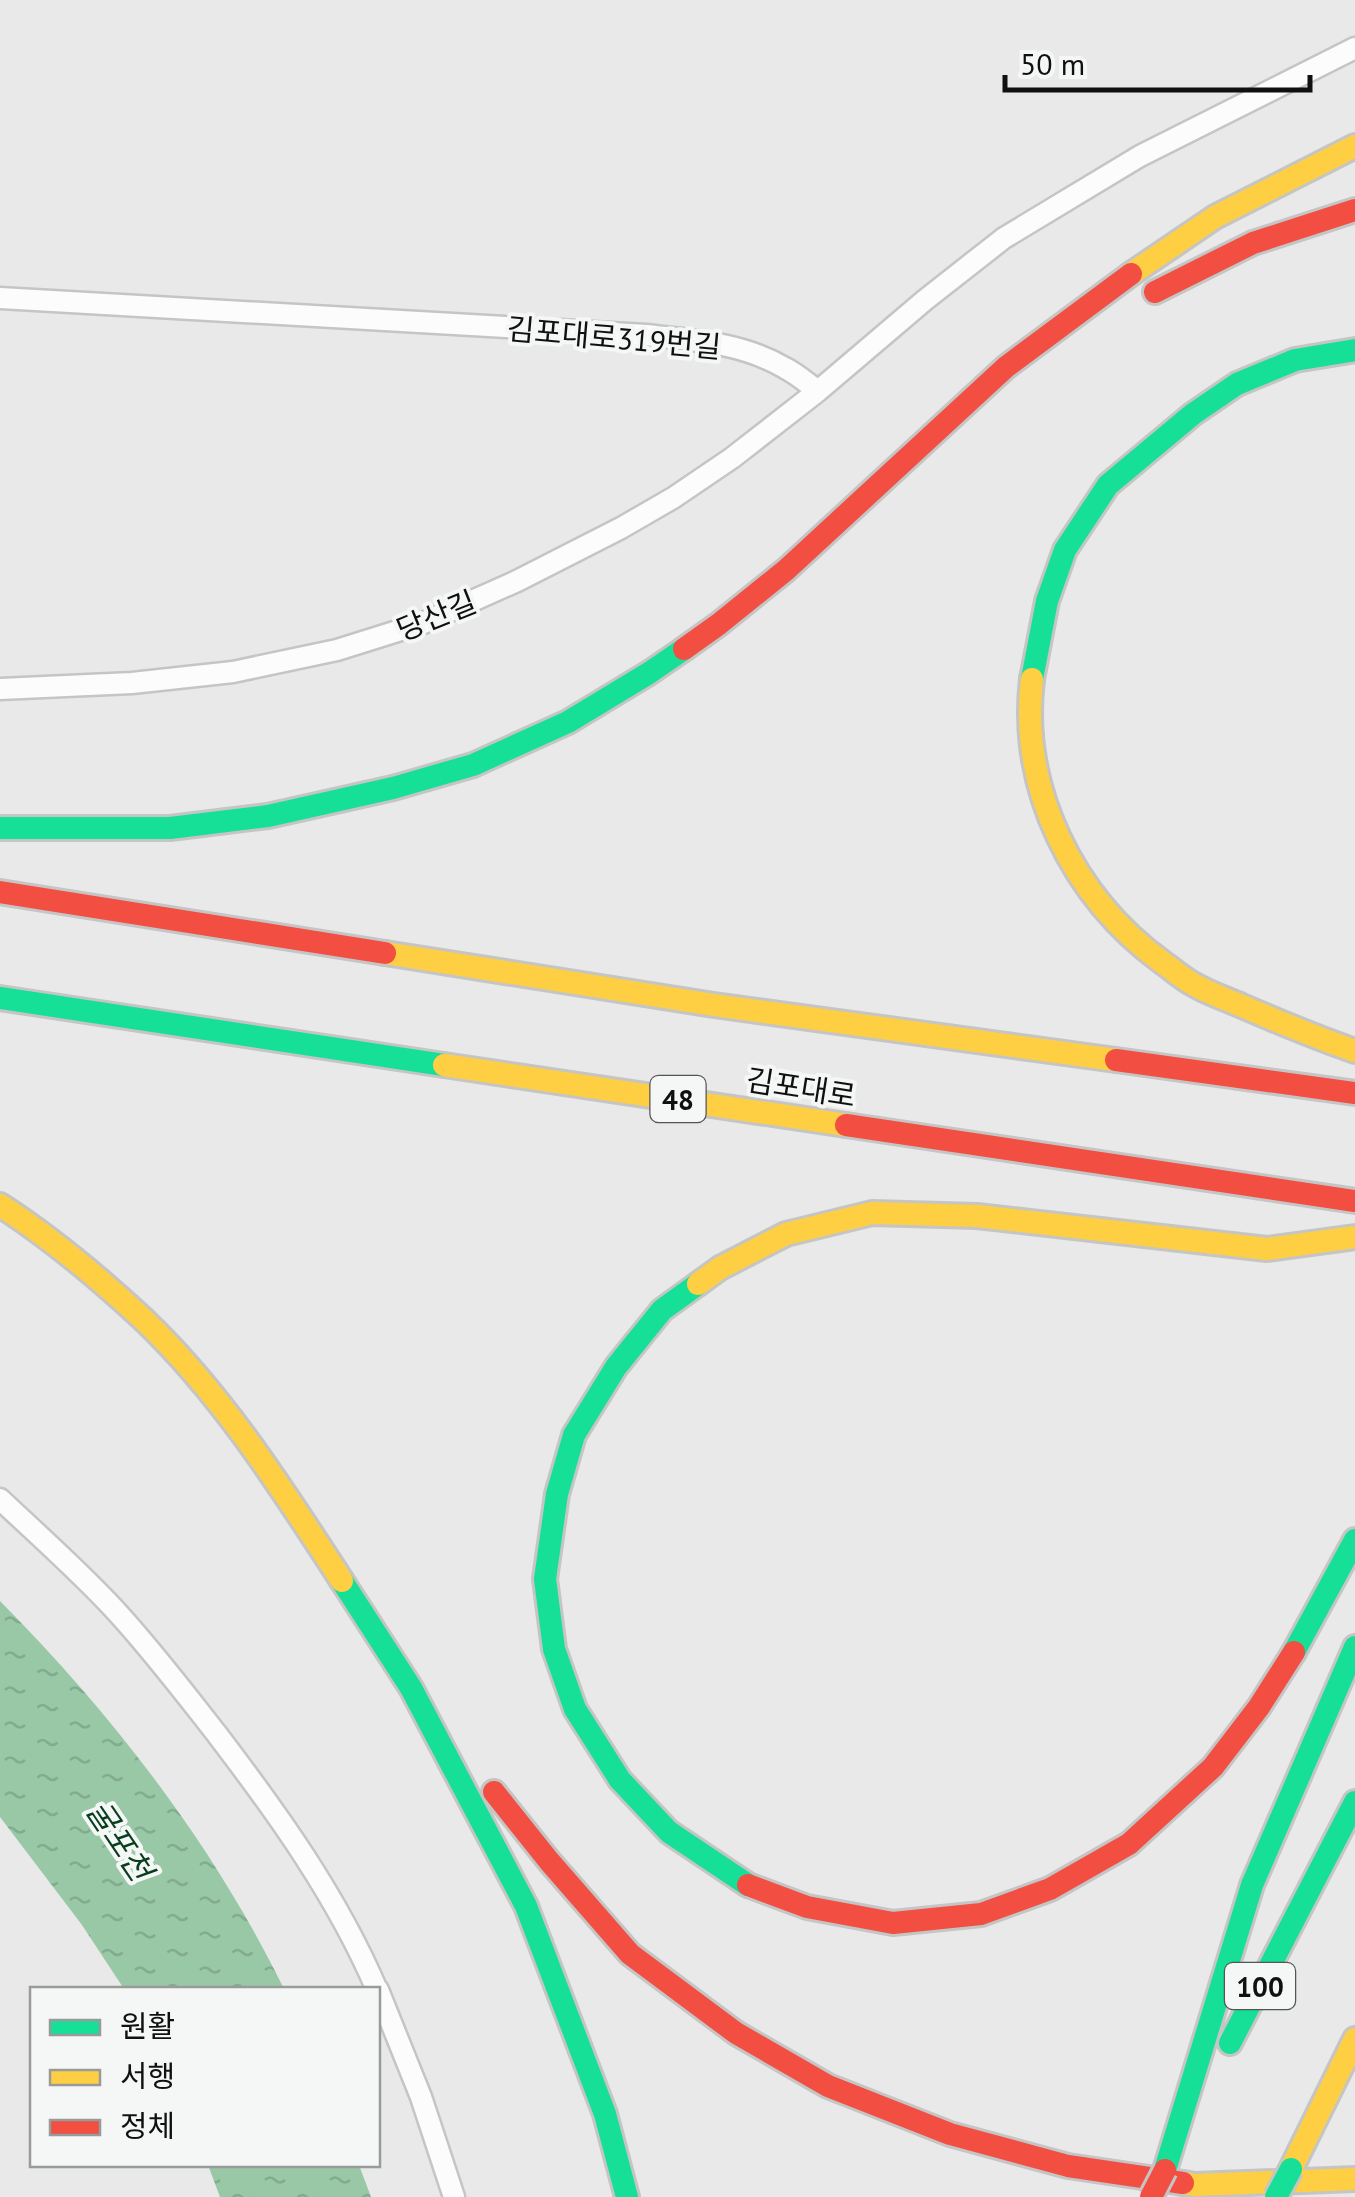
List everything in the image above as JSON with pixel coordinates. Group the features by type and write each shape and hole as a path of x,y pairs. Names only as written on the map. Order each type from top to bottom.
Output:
{"main road":[{"path":"0,828 170,828 268,816 393,788 473,764 568,722 719,624 786,570 1006,367 1150,260 1216,217 1355,146"},
{"path":"1006,367 1253,243 1355,210"},
{"path":"1355,350 1295,360 1238,384 1193,414 1108,486 1064,550 1035,656 1028,713 1035,768 1049,818 1075,870 1104,909 1143,948 1192,984 1315,1038 1355,1051"},
{"path":"0,809 75,830"},
{"path":"0,892 714,1005 1355,1093"},
{"name":"김포대로","path":"0,998 1355,1201"},
{"path":"0,1205 34,1227 144,1320 198,1379 247,1441 314,1538 411,1688 526,1906 605,2114 627,2197"},
{"path":"1355,1237 1267,1249 977,1216 872,1213 786,1234 720,1268 662,1310 616,1367 574,1435 557,1494 545,1579 554,1649 576,1709 620,1780 669,1832 744,1884 806,1907 893,1922 981,1914 1050,1889 1130,1844 1214,1767 1258,1708 1306,1633 1355,1540"},
{"path":"1165,2170 1252,1885 1355,1647"},
{"path":"411,1688 548,1861 630,1954 736,2033 828,2086 950,2134 1068,2166 1195,2185 1355,2178"},
{"name":"100","path":"1152,2197 1355,1802"},
{"path":"1276,2197 1355,2040"}],"lane":[{"path":"818,391 1004,238 1140,156 1355,48"},
{"name":"김포대로319번길","path":"0,298 646,335 717,343 785,368 818,391"},
{"name":"당산길","path":"0,688 132,683 233,672 337,650 423,623 621,528 732,458 818,391"},
{"path":"0,1499 111,1605 160,1660 266,1798 306,1858 354,1940 376,1987"},
{"path":"380,1997 421,2097 454,2197"}],"water":[{"name":"굴포천","path":"0,1601 82,1689 158,1783 226,1883 283,1987 123,1987 82,1925 0,1817"},
{"path":"209,2167 360,2167 371,2197 220,2197"}],"traffic: fast":[{"path":"1032,679 1047,601 1065,550 1108,485 1193,414 1237,384 1295,360 1355,350"},
{"path":"0,828 170,828 268,816 393,788 473,765 568,722 684,649"},
{"path":"0,998 444,1065"},
{"path":"698,1284 662,1310 616,1367 574,1435 557,1494 545,1579 554,1649 575,1709 620,1780 669,1832 748,1885"},
{"path":"1294,1652 1355,1540"},
{"path":"342,1581 411,1688 526,1906 605,2114 627,2197"},
{"path":"1165,2170 1252,1885 1355,1647"},
{"path":"1230,2043 1355,1802"},
{"path":"1276,2197 1291,2169"}],"traffic: slow":[{"path":"1131,274 1215,217 1355,146"},
{"path":"1032,679 1030,720 1044,800 1078,873 1102,906 1130,936 1193,984 1355,1051"},
{"path":"385,953 714,1005 1116,1060"},
{"path":"444,1065 846,1125"},
{"path":"0,1205 92,1274 172,1348 250,1444 342,1581"},
{"path":"698,1284 720,1268 786,1234 872,1213 977,1216 1267,1249 1355,1237"},
{"path":"1291,2169 1355,2039"},
{"path":"1183,2183 1355,2179"}],"traffic: jam":[{"path":"1155,292 1253,243 1355,210"},
{"path":"684,649 786,570 1006,367 1131,274"},
{"path":"0,892 385,953"},
{"path":"1116,1060 1355,1093"},
{"path":"846,1125 1355,1201"},
{"path":"748,1885 807,1907 893,1923 981,1914 1050,1889 1129,1844 1213,1767 1259,1707 1294,1652"},
{"path":"494,1792 630,1954 736,2033 828,2086 950,2134 1068,2166 1183,2183"},
{"path":"1151,2197 1165,2170"}]}
